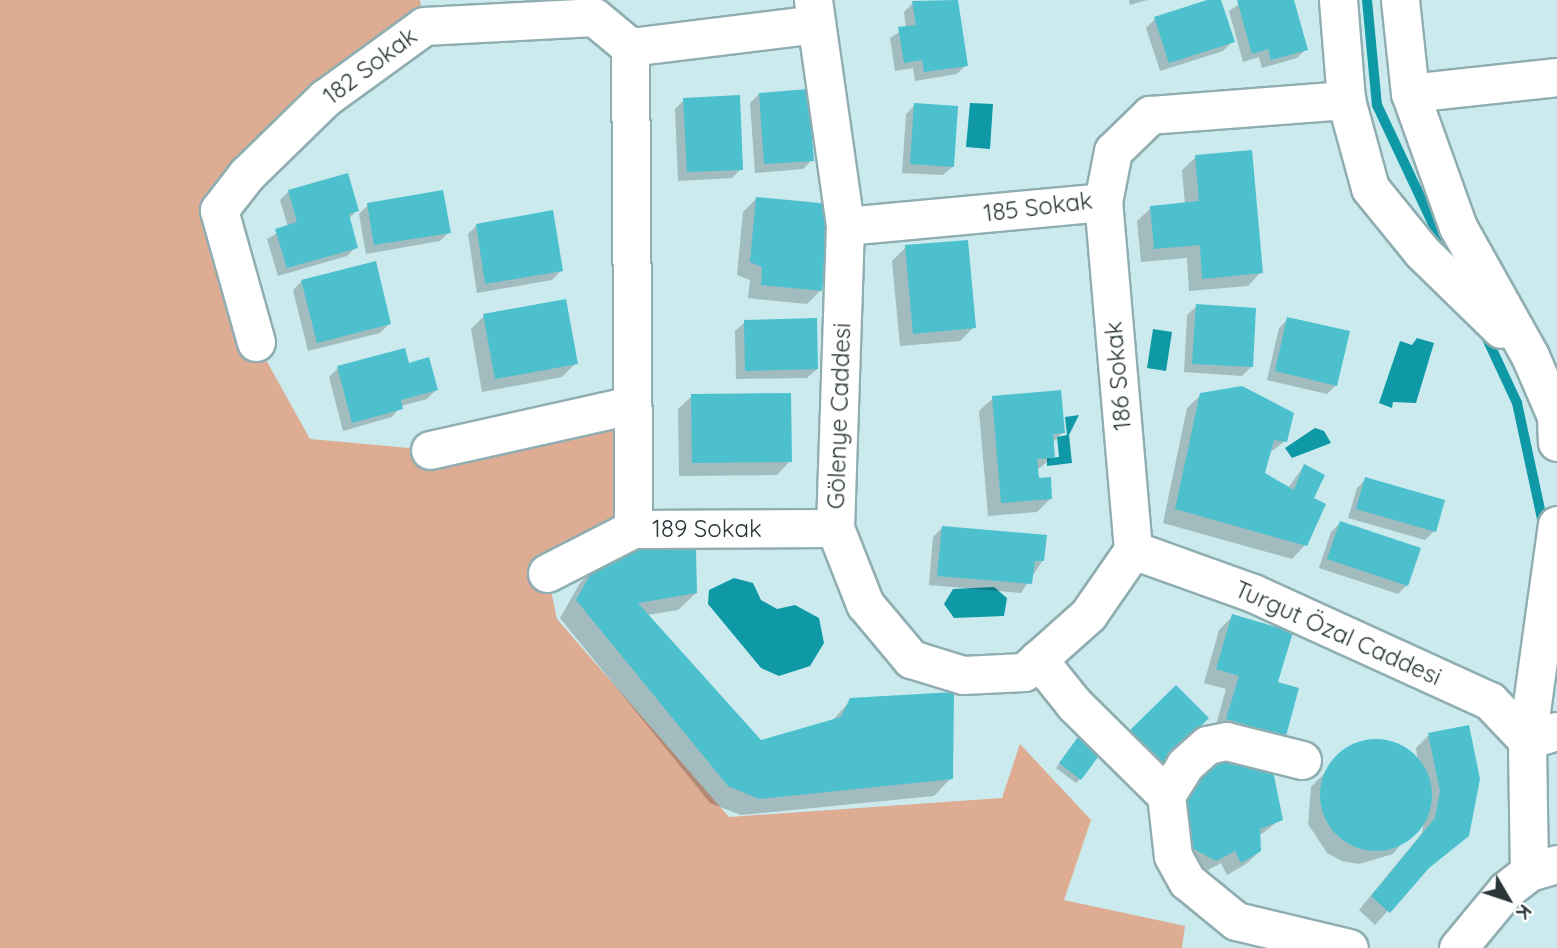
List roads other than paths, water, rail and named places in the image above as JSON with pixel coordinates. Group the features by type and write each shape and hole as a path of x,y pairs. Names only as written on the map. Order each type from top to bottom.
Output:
{"street":[{"path":"1338,0 1346,100 1370,188 1422,252 1530,356"},
{"path":"1400,0 1410,93 1458,227 1530,356 1556,416 1557,442"},
{"path":"633,529 630,47 814,12"},
{"name":"Gölenye Caddesi","path":"814,12 845,226 835,528 865,604 911,659 963,675 1024,672 1088,615 1133,551"},
{"name":"182 Sokak","path":"257,342 219,210 247,174 325,98 424,26 594,17 630,47"},
{"path":"1410,93 1557,77"},
{"name":"185 Sokak","path":"845,226 1103,202 1113,152 1150,115 1346,100"},
{"name":"186 Sokak","path":"1103,202 1133,551"},
{"path":"430,450 632,405"},
{"path":"1458,948 1506,890 1545,867 1542,736 1546,609 1557,525"},
{"name":"189 Sokak","path":"547,572 633,529 835,528"},
{"name":"Turgut Özal Caddesi","path":"1133,551 1253,593 1490,701 1542,736"},
{"path":"1038,659 1074,704 1166,795"},
{"path":"1302,760 1238,743 1207,745 1185,765 1166,795 1167,825 1177,870 1211,903 1236,921 1349,948"}],"water":[{"path":"970,103 993,104 990,149 966,147"},
{"path":"1153,329 1172,332 1166,371 1147,368"},
{"path":"1417,338 1434,343 1416,403 1393,402 1392,408 1379,403 1400,341 1412,345"},
{"path":"1079,415 1069,435 1072,463 1047,466 1047,458 1059,457 1057,437 1067,435 1065,417"},
{"path":"1315,428 1324,431 1331,443 1292,458 1285,448"},
{"path":"734,578 753,583 761,600 777,609 795,605 819,618 824,643 810,666 779,676 761,668 708,604 709,590"},
{"path":"994,587 1007,598 1004,616 954,618 944,604 953,589"}],"waterway":[{"path":"1367,0 1377,105 1450,260"},
{"path":"1483,330 1517,403 1544,528"}]}
